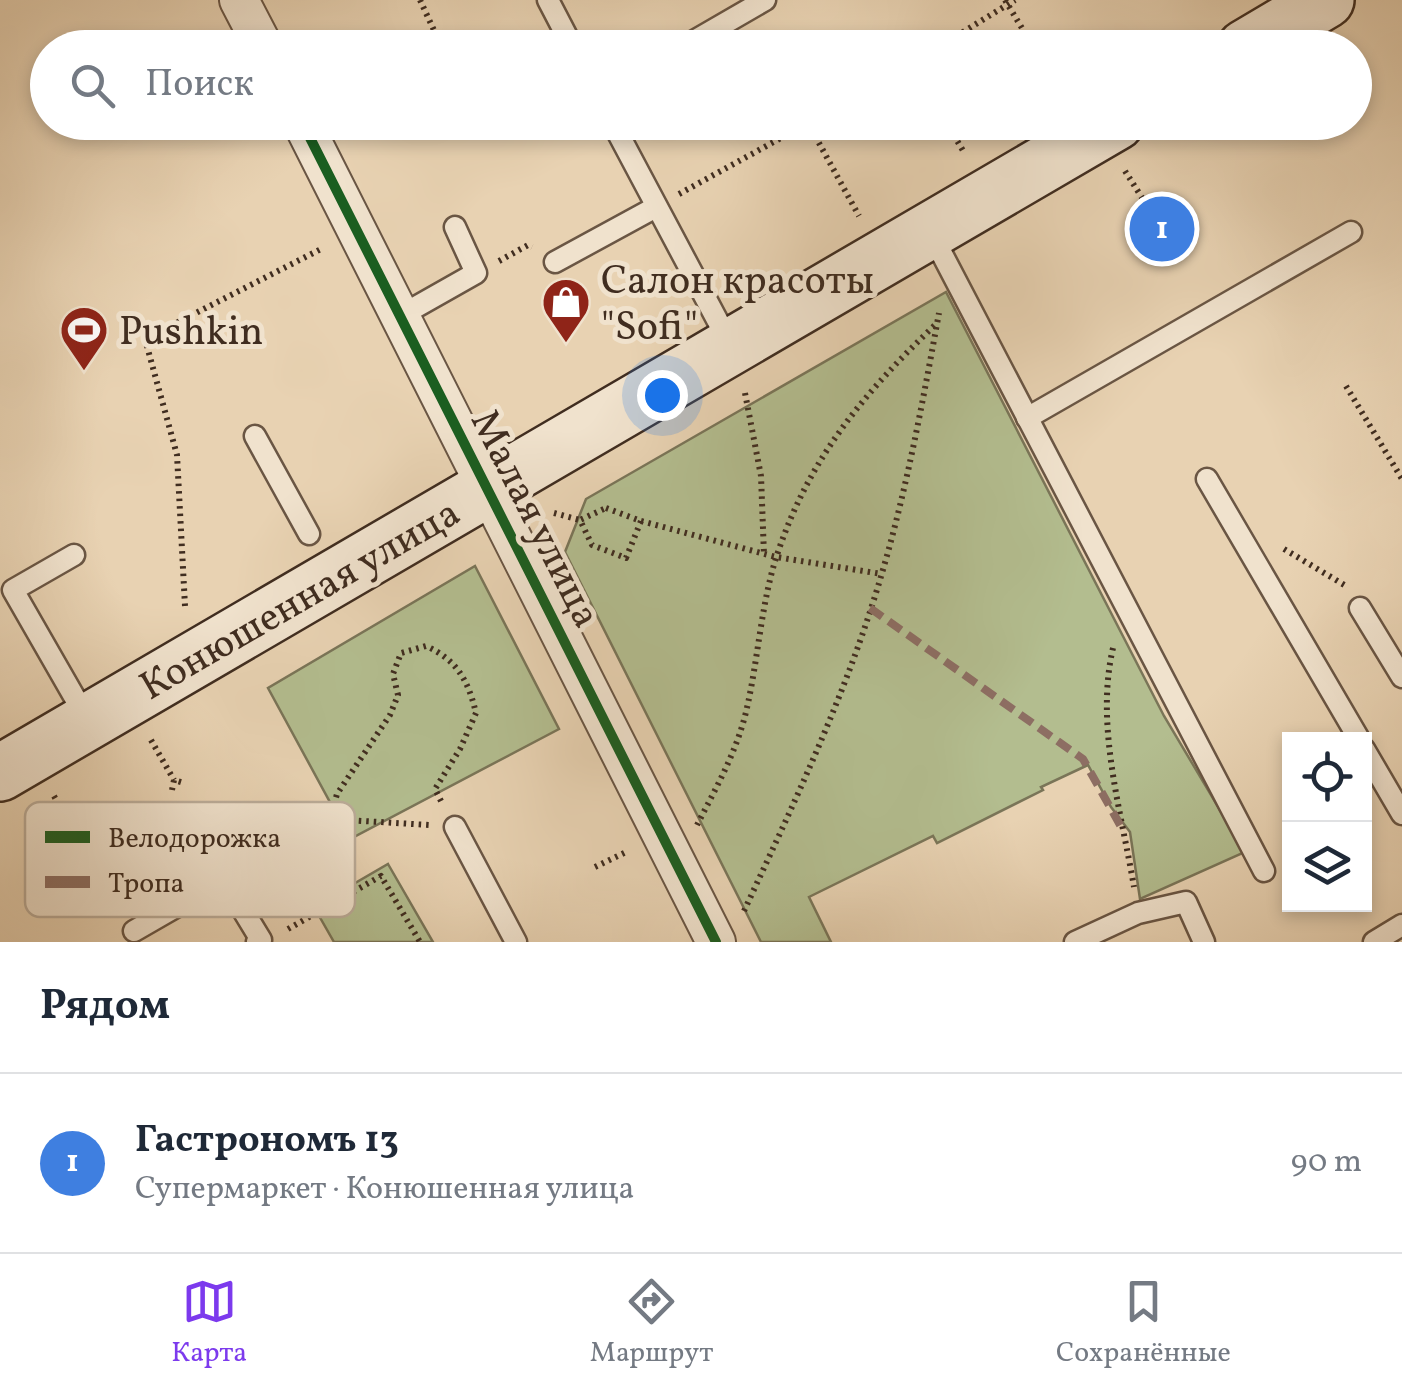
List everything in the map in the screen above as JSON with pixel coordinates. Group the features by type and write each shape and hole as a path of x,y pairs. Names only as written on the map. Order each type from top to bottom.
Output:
{"main road":[{"path":"1275,30 1326,0"},
{"name":"Конюшенная улица","path":"0,773 488,488 738,370 930,231 1120,146"}],"street":[{"path":"240,0 255,30"},
{"name":"Малая улица","path":"311,140 716,942"}],"lane":[{"path":"548,0 564,30"},
{"path":"713,30 764,0"},
{"path":"621,140 738,370"},
{"path":"554,262 656,207"},
{"path":"400,316 476,273 455,227"},
{"path":"930,231 1264,871"},
{"path":"1028,418 1351,232"},
{"path":"254,436 309,534"},
{"path":"1207,479 1354,732"},
{"path":"74,555 14,590 88,721"},
{"path":"1360,608 1402,678"},
{"path":"1372,763 1402,814"},
{"path":"455,826 516,942"},
{"path":"1075,942 1138,913 1186,902 1196,939"},
{"path":"134,931 158,917"},
{"path":"245,917 259,941"},
{"path":"1374,942 1402,925"}],"path":[{"path":"420,0 434,30"},
{"path":"965,30 1009,2 1024,30"},
{"path":"656,207 778,140"},
{"path":"818,140 859,216"},
{"path":"957,140 965,154"},
{"path":"1120,146 1162,229"},
{"path":"476,273 528,245 554,262"},
{"path":"185,606 177,455 145,339 323,248"},
{"path":"742,914 820,748 882,574 920,420 940,308"},
{"path":"697,826 732,759 745,716 776,558 801,495 839,430 881,376 937,324"},
{"path":"738,370 762,476 764,554"},
{"path":"1346,386 1402,478"},
{"path":"554,513 580,520 606,508 776,558 882,574"},
{"path":"1231,519 1346,585 1360,608"},
{"path":"580,520 592,545 626,558 641,521"},
{"path":"1128,612 1114,639 1107,672 1106,716 1138,913"},
{"path":"335,802 390,715 398,696 392,674 401,653 426,646 444,654 463,674 476,712 435,789 455,826"},
{"path":"150,740 174,780 172,790"},
{"path":"174,780 184,783"},
{"path":"54,796 57,802"},
{"path":"355,820 455,826"},
{"path":"594,867 626,852"},
{"path":"355,891 381,876 420,942"},
{"path":"259,941 308,917"}],"green space":[{"path":"946,292 1164,716 1245,852 1140,899 1130,832 1088,765 937,843 933,836 809,897 831,942 761,942 565,552 586,499"},
{"path":"475,566 559,729 355,836 355,802 330,802 268,688"},
{"path":"388,864 433,942 334,942 320,917 355,917 355,883"}],"marked path":[{"path":"870,608 1083,759 1124,832"}],"cycle path":[{"path":"311,140 716,942"}],"place":[{"name":"Гастрономъ 13","path":"1162,229"},
{"name":"Салон красоты \"Sofi\"","path":"566,344"},
{"name":"Pushkin","path":"84,372"}]}
